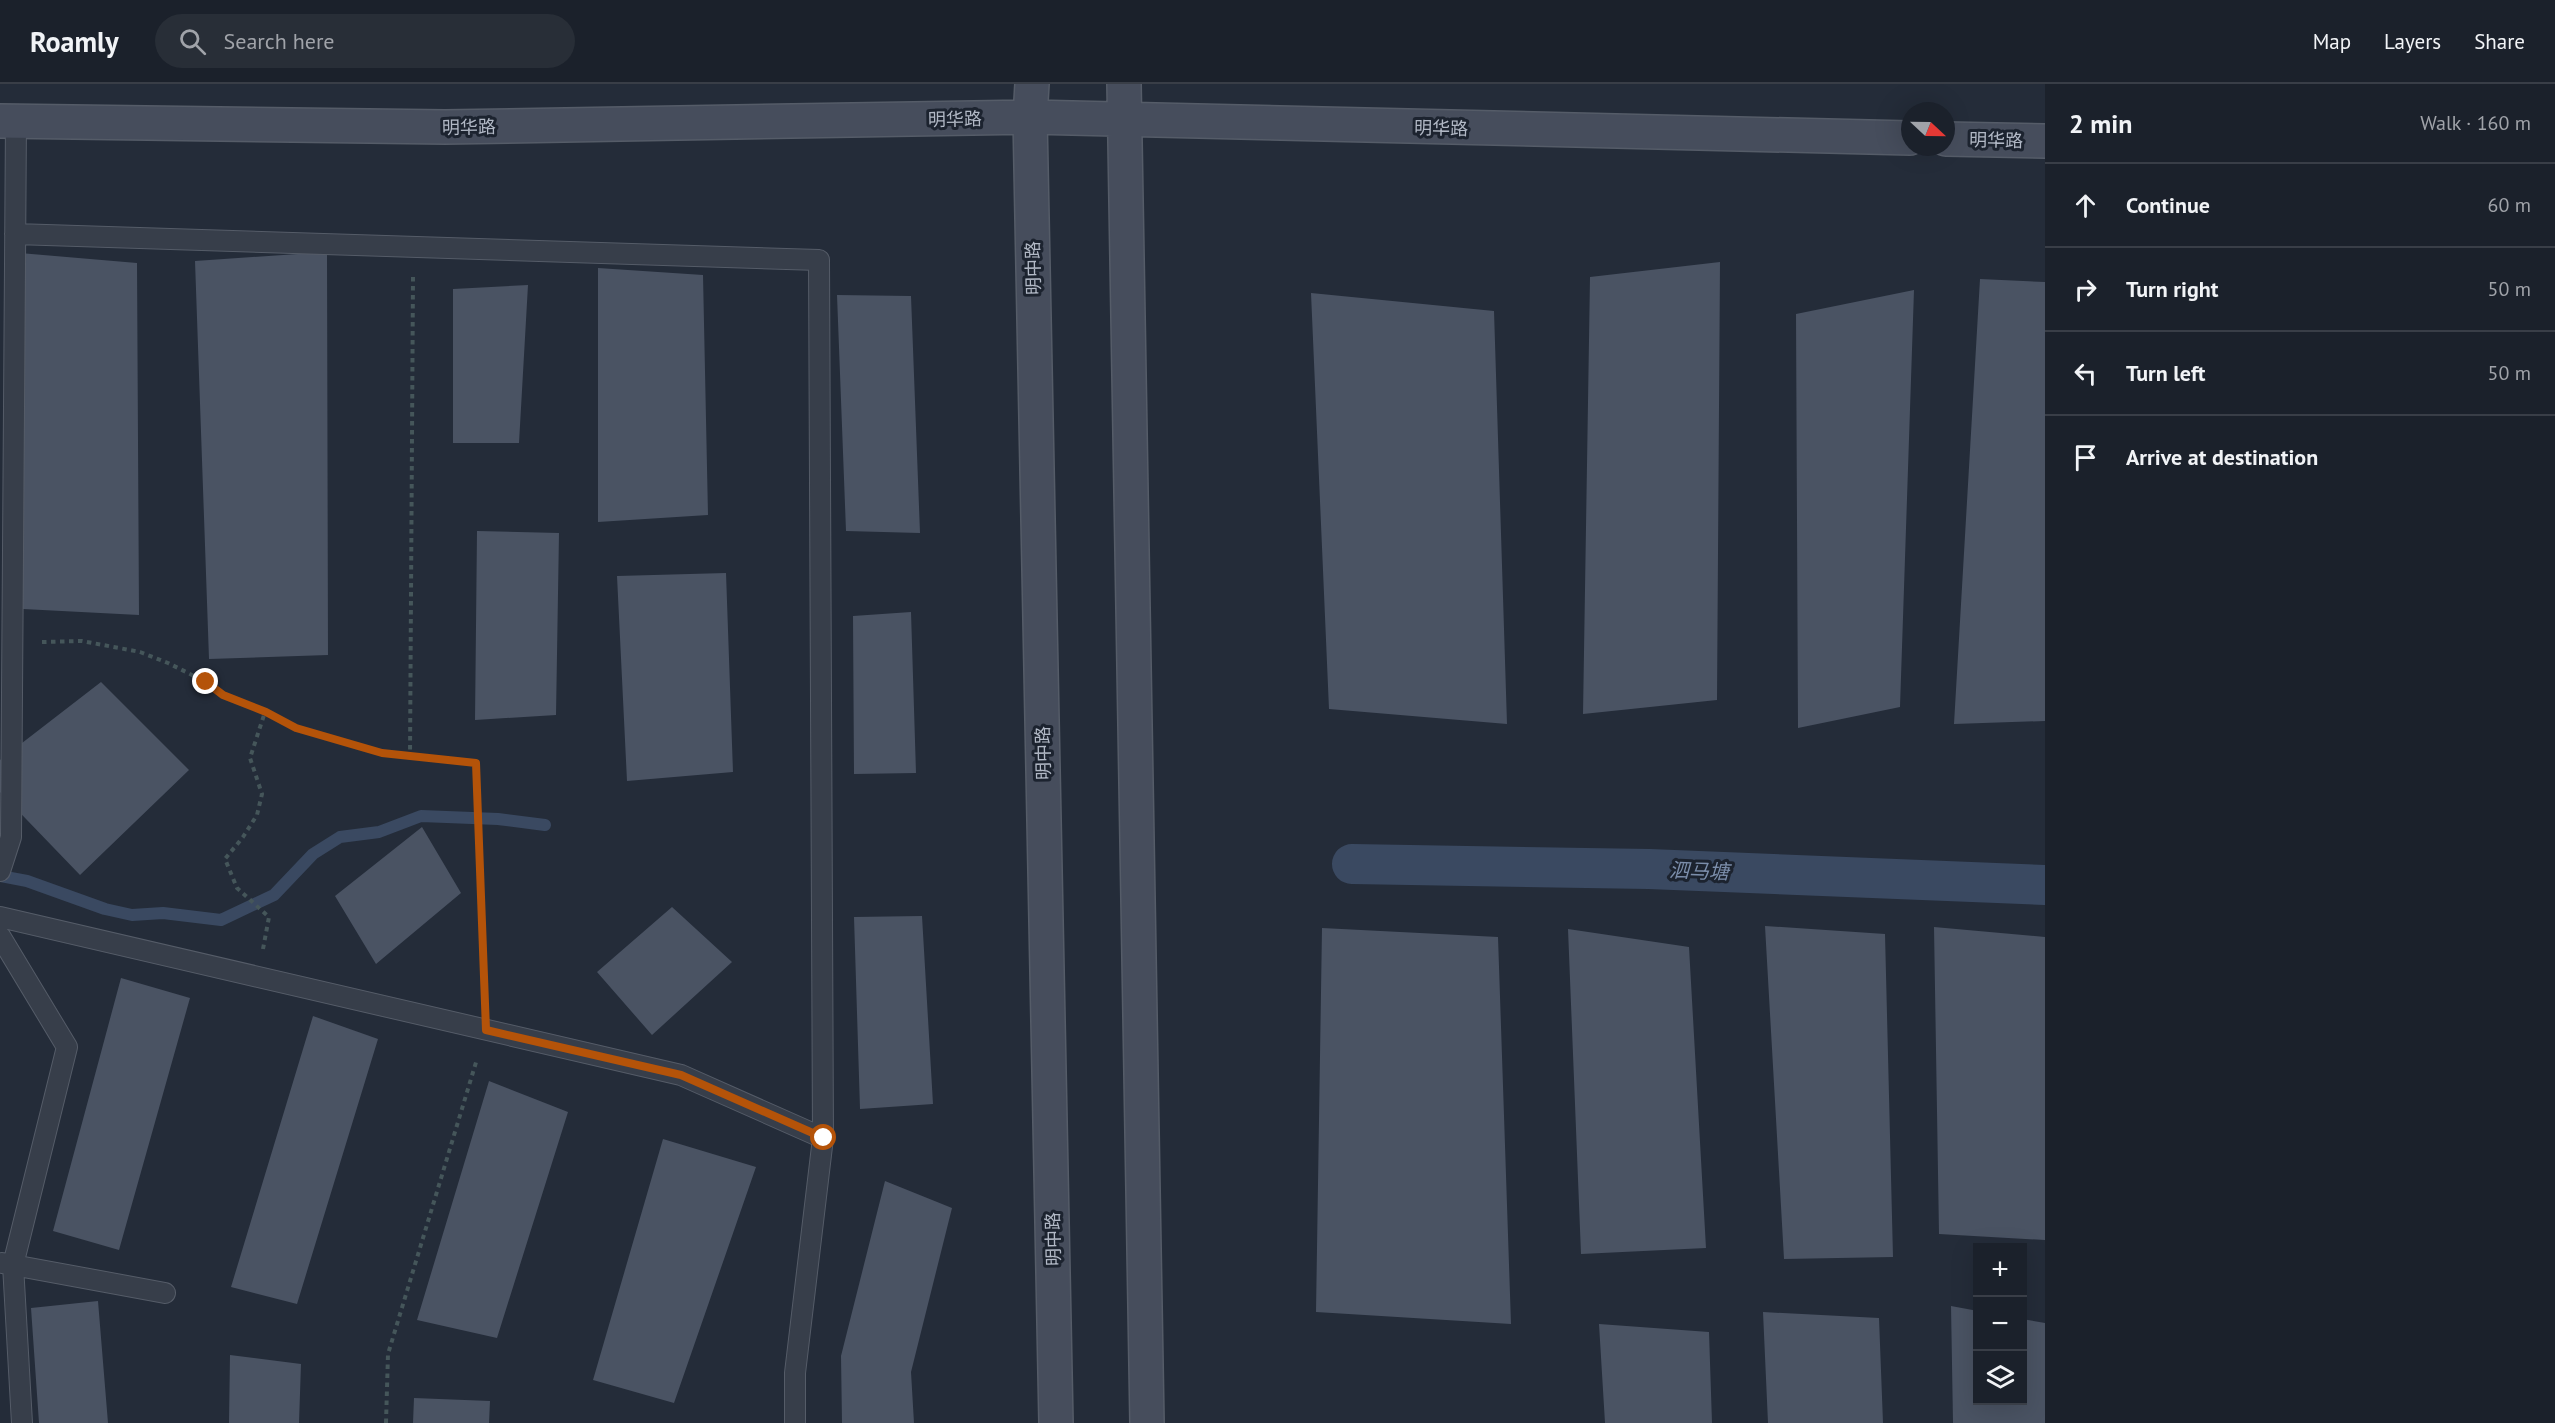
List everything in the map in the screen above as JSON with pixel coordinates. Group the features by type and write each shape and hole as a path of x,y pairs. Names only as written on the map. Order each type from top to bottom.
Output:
{"main road":[{"name":"明中路","path":"1032,84 1030,117 1056,1423"},
{"path":"1124,84 1148,1423"},
{"name":"明华路","path":"8,121 445,127 1030,117 1901,138"},
{"name":"明华路","path":"1955,139 2045,141"}],"lane":[{"path":"0,871 11,837 15,234 8,121"},
{"path":"15,234 819,260 824,1138 795,1373 795,1423"},
{"path":"0,917 681,1075 824,1138"},
{"path":"0,936 67,1047 7,1263 22,1423"},
{"path":"7,1263 165,1293"}],"path":[{"path":"410,756 413,247"},
{"path":"12,643 82,641 140,652 206,682 223,695 266,712 296,728 382,753 476,763 486,1030 388,1354 386,1423"},
{"path":"258,977 269,917 237,888 225,859 243,837 257,814 262,794 250,758 266,712"}],"building":[{"path":"8,252 137,263 139,615 23,609"},
{"path":"327,252 328,655 209,659 195,261"},
{"path":"1720,262 1717,700 1583,714 1590,277"},
{"path":"598,268 703,275 708,515 598,522"},
{"path":"1980,279 2045,282 2045,721 1954,724"},
{"path":"528,285 519,443 453,443 453,289"},
{"path":"1914,290 1900,707 1798,728 1796,314"},
{"path":"1311,293 1494,311 1507,724 1329,709"},
{"path":"837,295 911,296 920,533 846,531"},
{"path":"477,531 559,533 556,715 475,720"},
{"path":"726,573 733,772 627,781 617,576"},
{"path":"911,612 916,773 854,774 853,616"},
{"path":"101,682 189,770 80,875 0,792 0,760"},
{"path":"422,827 461,893 376,964 335,896"},
{"path":"672,907 732,962 652,1035 597,972"},
{"path":"922,916 933,1104 860,1109 854,917"},
{"path":"1765,926 1885,934 1893,1257 1784,1259"},
{"path":"1934,927 2045,937 2045,1240 1939,1234"},
{"path":"1322,928 1498,937 1511,1324 1316,1312"},
{"path":"1568,929 1689,947 1706,1248 1581,1254"},
{"path":"121,978 190,998 119,1250 53,1231"},
{"path":"313,1016 378,1039 297,1304 231,1287"},
{"path":"489,1081 568,1112 497,1338 417,1320"},
{"path":"663,1139 756,1167 674,1403 593,1380"},
{"path":"885,1181 952,1208 911,1372 914,1423 842,1423 841,1356"},
{"path":"98,1301 108,1423 39,1423 31,1308"},
{"path":"1951,1306 1973,1310 1973,1405 2027,1405 2027,1320 2045,1323 2045,1423 1953,1423"},
{"path":"1763,1312 1879,1318 1883,1423 1768,1423"},
{"path":"1599,1324 1709,1332 1712,1423 1605,1423"},
{"path":"230,1355 301,1364 299,1423 229,1423"},
{"path":"414,1398 490,1401 489,1423 413,1423"}],"waterway":[{"path":"0,876 27,881 105,909 132,915 163,913 221,920 274,895 313,854 340,837 379,832 421,816 498,819 545,825"},
{"name":"泗马塘","path":"1352,864 1649,869 2045,885"}],"route":[{"path":"206,682 223,695 266,712 296,728 382,753 476,763 486,1030 681,1075 824,1138"}]}
